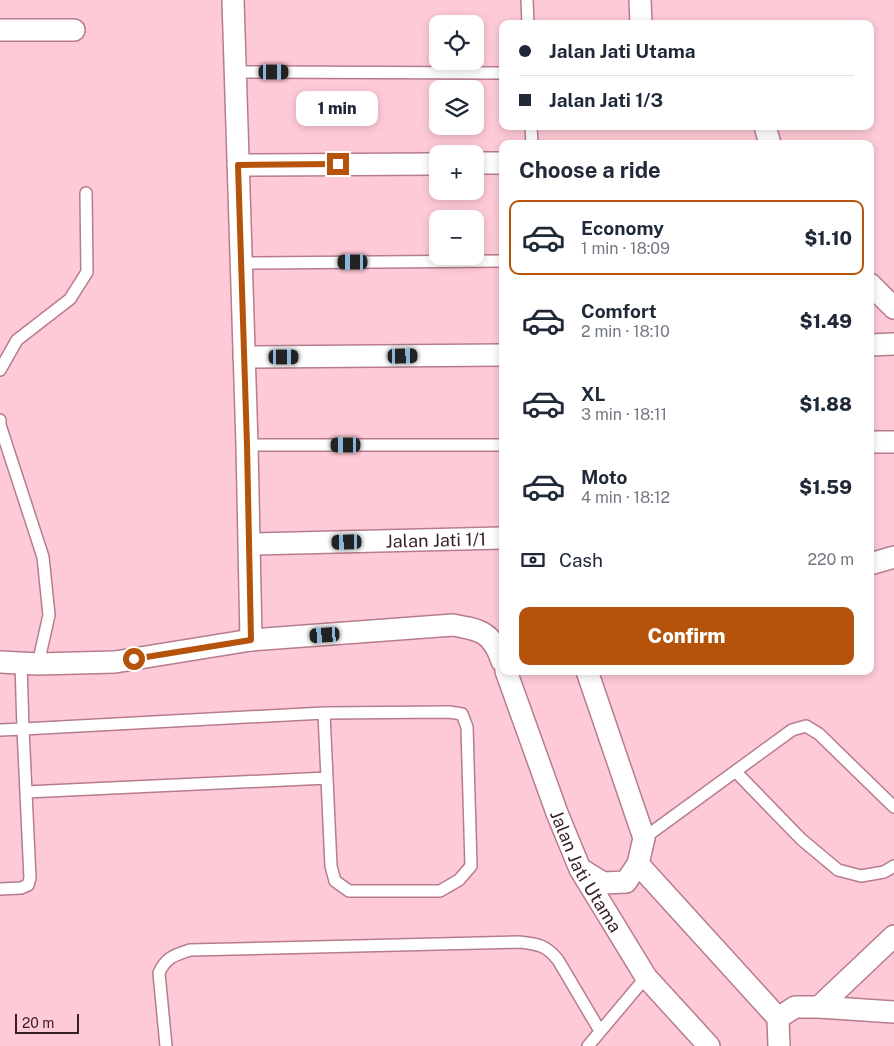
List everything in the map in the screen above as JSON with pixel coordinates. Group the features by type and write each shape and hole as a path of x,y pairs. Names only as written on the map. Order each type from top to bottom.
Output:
{"street":[{"path":"233,0 250,544 251,640"},
{"path":"640,0 641,20"},
{"path":"0,30 74,30"},
{"path":"484,164 499,163"},
{"path":"238,165 429,164"},
{"path":"874,288 894,308"},
{"path":"874,345 894,344"},
{"path":"244,357 499,355"},
{"path":"874,442 894,442"},
{"name":"Jalan Jati 1/1","path":"250,544 499,538"},
{"path":"874,563 894,557"},
{"path":"19,663 115,662 251,640 453,625 479,630 497,646 499,652"},
{"name":"Jalan Jati Utama","path":"507,675 557,813 580,869 646,977 709,1046"},
{"path":"580,869 604,883 626,882 638,864 644,838 587,675"},
{"path":"638,864 778,1018 779,1046"},
{"path":"820,1007 894,936"},
{"path":"778,1018 795,1007 894,1012"}],"lane":[{"path":"528,0 528,20"},
{"path":"236,72 499,73"},
{"path":"0,370 17,340 70,299 88,272 86,193"},
{"path":"242,263 499,261"},
{"path":"0,420 3,435 44,557 49,615 19,663 26,792 28,885 21,888 0,889"},
{"path":"247,445 499,446"},
{"path":"0,730 324,713 449,712 462,714 467,727 471,866 459,880 440,891 349,891 335,881 331,866 324,713"},
{"path":"644,838 792,730 806,726 820,734 894,808"},
{"path":"736,772 801,838 838,870 861,876 884,872 894,866"},
{"path":"26,792 327,778"},
{"path":"166,1046 159,973 164,962 175,955 190,950 520,942 540,944 551,950 558,960 600,1031"},
{"path":"588,1046 646,977"}],"route":[{"path":"134,659 251,640 250,544 238,165 338,164"}]}
